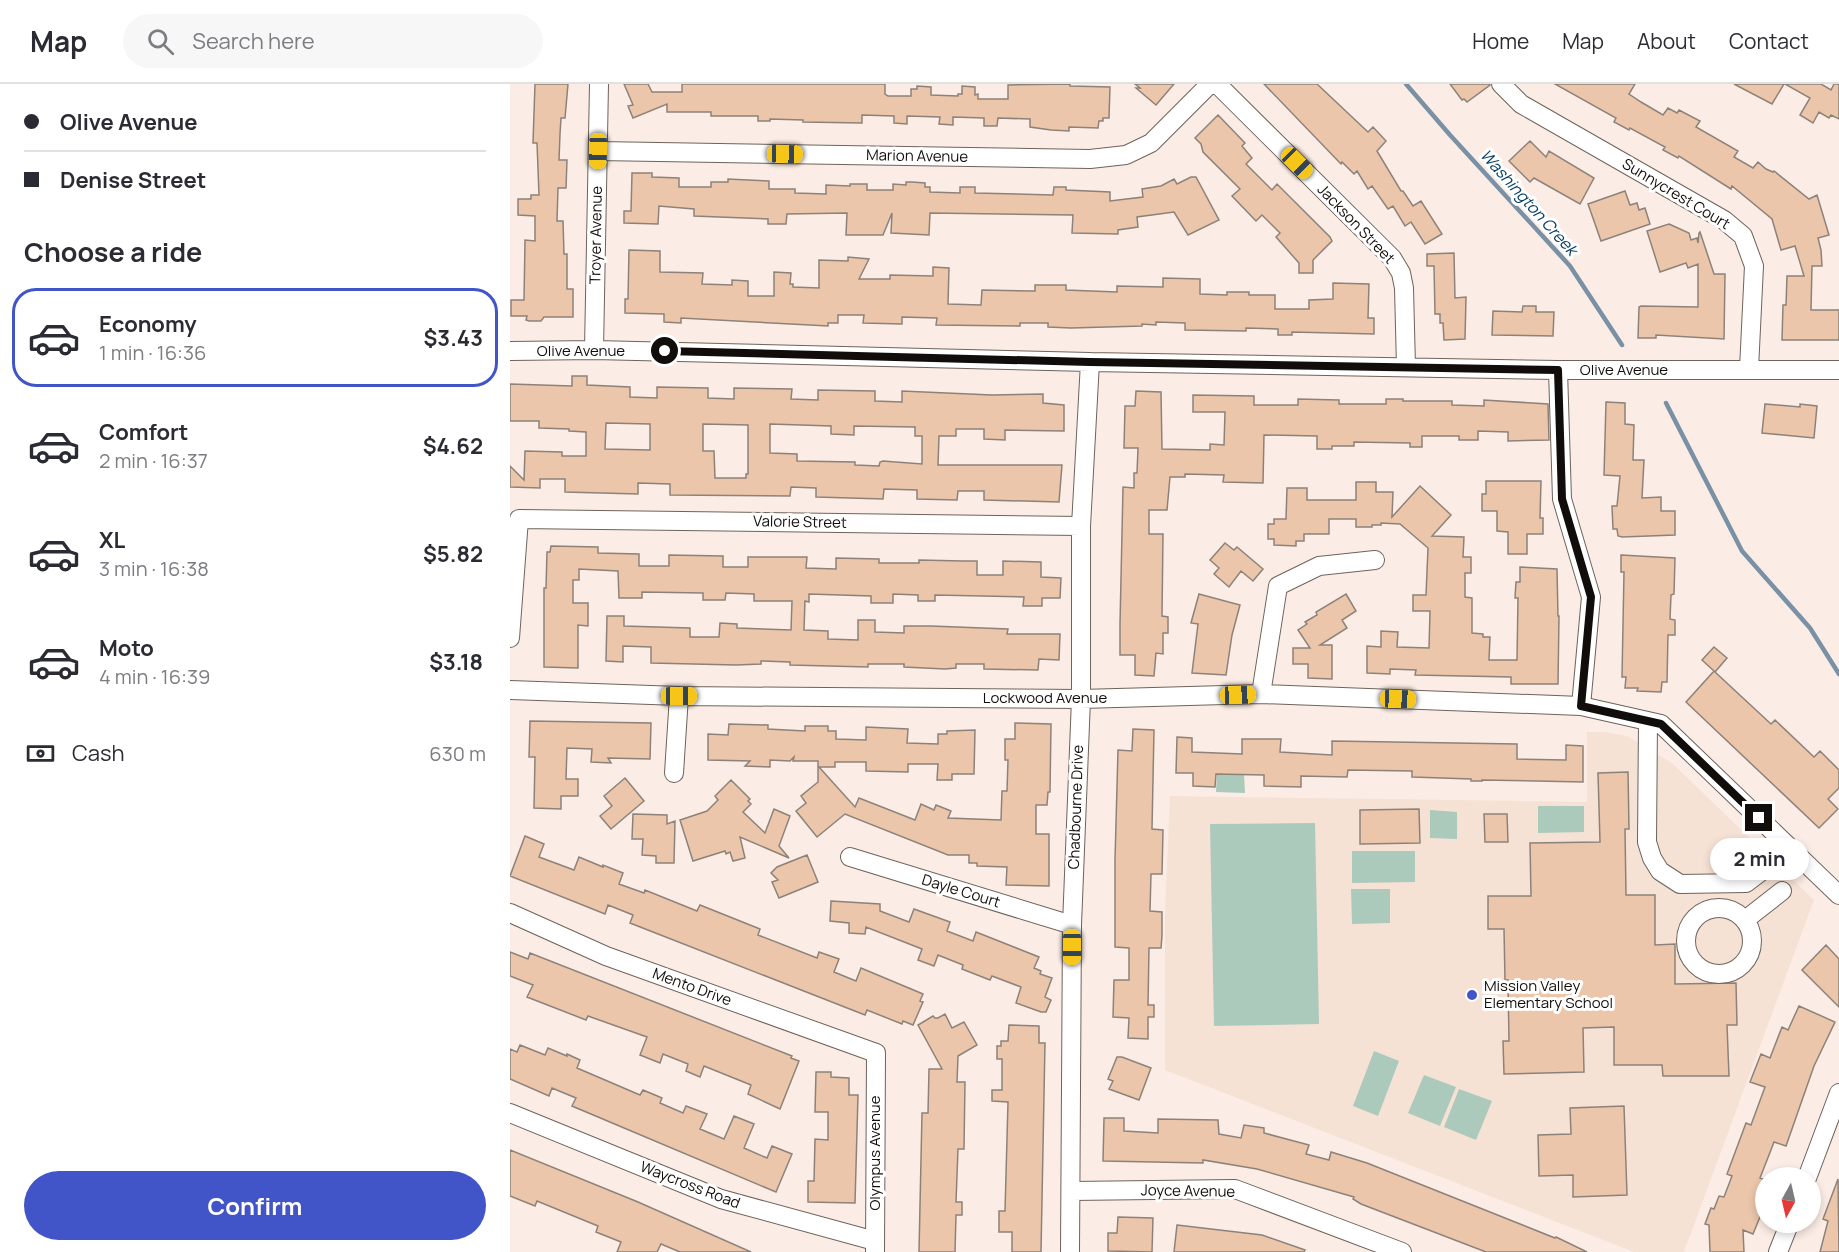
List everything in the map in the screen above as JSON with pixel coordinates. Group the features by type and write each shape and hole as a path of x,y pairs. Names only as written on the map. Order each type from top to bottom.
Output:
{"street":[{"name":"Troyer Avenue","path":"594,350 599,84"},
{"name":"Marion Avenue","path":"598,151 1090,159 1126,155 1151,143 1210,84"},
{"name":"Jackson Street","path":"1217,84 1392,258 1401,273 1404,288 1406,367"},
{"name":"Sunnycrest Court","path":"1501,84 1521,104 1725,220 1743,236 1754,266 1749,369"},
{"name":"Olive Avenue","path":"510,351 594,350 1558,370 1839,370"},
{"name":"Chadbourne Drive","path":"1070,1252 1072,925 1081,699 1081,526 1090,362"},
{"path":"1558,370 1562,499 1591,597 1581,706"},
{"name":"Valorie Street","path":"510,638 519,519 1081,526"},
{"path":"1261,694 1278,586 1319,566 1375,560"},
{"name":"Lockwood Avenue","path":"510,690 679,696 1081,699 1261,694 1581,706 1661,724 1839,895"},
{"path":"674,773 679,696"},
{"path":"1648,721 1647,842 1652,858 1660,870 1680,884 1746,883 1791,849"},
{"name":"Dayle Court","path":"850,857 1072,925"},
{"path":"1745,920 1782,891"},
{"name":"Mento Drive","path":"510,913 606,956 876,1053"},
{"name":"Olympus Avenue","path":"875,1246 876,1053"},
{"path":"1811,1167 1839,1093"},
{"name":"Waycross Road","path":"510,1113 721,1199 875,1246"},
{"name":"Joyce Avenue","path":"1072,1191 1235,1189 1402,1252"},
{"path":"1778,1252 1786,1233"}],"shaded area":[{"name":"Mission Valley Elementary School","path":"1587,732 1627,736 1672,763 1814,900 1684,1252 1634,1252 1165,1070 1165,913 1170,796 1587,802"}],"green space":[{"path":"1217,773 1244,774 1245,793 1216,792"},
{"path":"1538,806 1584,806 1584,832 1538,833"},
{"path":"1430,810 1457,812 1457,839 1430,838"},
{"path":"1315,823 1319,1024 1214,1026 1210,824"},
{"path":"1352,851 1415,851 1415,882 1352,883"},
{"path":"1351,889 1390,889 1390,923 1352,924"},
{"path":"1374,1051 1399,1061 1378,1116 1353,1106"},
{"path":"1424,1075 1456,1087 1440,1126 1408,1113"},
{"path":"1459,1089 1492,1101 1476,1140 1444,1127"}],"building":[{"path":"535,84 568,84 565,118 561,118 559,160 567,160 566,188 558,188 557,221 563,221 564,254 567,254 567,289 573,289 573,317 544,317 541,321 529,321 526,320 527,316 511,316 511,300 524,300 525,240 535,241 535,216 518,215 518,199 531,199 531,195 539,195 537,143 533,143"},
{"path":"624,84 648,84 652,92 682,92 682,84 885,84 885,94 888,96 911,96 911,89 917,89 917,86 931,87 931,95 958,96 962,94 962,86 975,87 975,95 978,94 978,99 1008,99 1008,85 1070,84 1070,86 1110,87 1109,118 1099,121 1098,128 1069,127 1069,131 1030,127 1030,119 998,118 997,126 984,126 984,118 953,117 953,125 939,124 940,117 907,116 907,124 894,123 894,116 862,115 862,123 770,119 770,121 758,121 758,116 711,116 711,112 667,112 667,104 633,118 628,106 633,105"},
{"path":"1135,84 1174,84 1156,105 1136,88 1140,88"},
{"path":"1264,84 1317,84 1368,132 1373,127 1386,141 1377,151 1401,191 1413,206 1421,201 1442,234 1425,244 1411,222 1405,226 1393,206 1388,209 1372,186 1368,189 1357,171 1354,174 1342,162 1341,164"},
{"path":"1450,84 1490,85 1467,102 1462,100"},
{"path":"1555,84 1635,84 1629,94 1641,102 1663,115 1668,108 1677,113 1679,110 1700,121 1696,127 1738,151 1734,157 1753,168 1758,162 1766,169 1774,171 1809,199 1817,195 1829,235 1818,238 1822,266 1812,266 1811,310 1839,310 1839,340 1782,340 1787,276 1804,276 1795,246 1781,250 1772,219 1732,186 1731,189 1679,156 1678,158 1663,150 1665,147 1614,122 1616,118"},
{"path":"1734,84 1784,84 1772,104"},
{"path":"1785,84 1821,84 1831,90 1834,84 1839,84 1839,119 1831,115 1829,118 1819,112 1813,123 1800,115 1810,98"},
{"path":"1218,115 1245,143 1242,146 1252,158 1246,164 1272,190 1277,184 1330,237 1332,241 1313,260 1313,273 1299,273 1299,263 1276,237 1280,233 1262,215 1256,221 1232,196 1240,189 1203,152 1201,144 1195,138"},
{"path":"1530,141 1546,157 1549,151 1594,178 1580,204 1534,178 1530,182 1509,161"},
{"path":"632,173 652,173 652,177 679,178 679,187 711,187 711,182 728,182 728,179 769,181 769,189 795,189 795,193 826,194 826,185 867,184 867,190 893,190 893,184 906,185 906,182 925,183 925,187 930,187 930,192 960,193 960,187 975,187 975,193 1053,195 1054,187 1066,187 1066,190 1110,192 1110,201 1143,197 1142,189 1161,186 1174,179 1177,184 1196,177 1219,220 1188,235 1174,212 1137,217 1138,227 1118,230 1118,234 1072,233 1073,215 930,213 929,235 891,233 892,213 883,235 846,235 847,213 787,214 786,224 768,224 768,219 694,216 694,209 659,206 658,224 624,223 624,211 631,211"},
{"path":"1625,191 1630,205 1637,203 1639,210 1645,208 1650,224 1601,241 1588,204"},
{"path":"1669,224 1689,233 1691,240 1697,238 1698,243 1700,232 1714,274 1725,274 1724,339 1656,335 1656,338 1638,338 1639,307 1698,307 1698,264 1688,268 1686,263 1660,272 1647,231"},
{"path":"629,250 660,251 660,272 703,273 702,284 732,285 732,280 748,281 748,296 774,296 774,272 791,273 790,284 793,284 793,287 819,288 819,260 848,261 848,257 869,259 859,279 890,279 890,275 933,276 933,267 949,268 948,304 981,305 982,290 1035,291 1035,285 1066,285 1066,290 1117,292 1117,286 1163,287 1163,278 1200,279 1200,294 1227,295 1227,292 1249,292 1249,295 1275,295 1275,309 1309,309 1309,300 1333,299 1333,283 1369,284 1368,318 1374,318 1374,334 1292,332 1292,335 1278,335 1278,329 1246,328 1246,331 1185,330 1185,323 1156,322 1156,325 1142,324 1142,326 1071,328 1048,327 1048,323 1020,323 1020,326 936,325 937,318 902,317 902,324 863,323 864,315 838,315 838,323 828,323 828,326 681,318 681,323 664,322 664,314 625,313 625,299 628,299"},
{"path":"1454,253 1455,298 1466,297 1465,339 1444,340 1440,314 1435,314 1434,266 1427,266 1427,254"},
{"path":"1523,306 1536,306 1536,312 1554,312 1553,336 1492,335 1493,311 1522,312"},
{"path":"572,376 587,376 587,385 630,387 630,397 657,398 657,387 708,388 708,398 734,399 734,388 792,389 791,399 818,400 818,390 875,391 875,401 902,402 902,391 992,395 1043,394 1043,403 1064,405 1064,431 1005,430 1005,440 984,439 984,429 956,429 956,436 939,436 938,465 1062,465 1059,502 984,500 984,491 958,491 957,500 917,499 917,490 884,489 883,499 816,497 816,488 791,487 790,496 670,495 670,484 638,483 638,494 565,492 565,479 540,479 540,488 510,487 510,466 524,480 525,451 562,452 562,456 586,456 586,432 539,428 539,421 510,421 510,384 572,386","holes":["606,423 650,424 650,450 605,449","703,424 748,425 748,474 746,478 715,478 714,451 703,451","770,424 831,426 831,434 854,435 854,426 915,427 915,436 922,436 922,464 883,461 879,466 855,465 855,462 797,461 797,454 770,453"]},
{"path":"1136,391 1161,392 1162,449 1210,450 1210,444 1224,445 1225,412 1193,412 1193,395 1254,396 1254,405 1298,405 1298,399 1339,400 1339,404 1386,404 1386,399 1403,399 1403,401 1452,401 1452,405 1484,406 1484,400 1548,404 1549,440 1508,441 1508,432 1478,431 1478,440 1459,440 1459,436 1422,436 1422,447 1410,447 1410,443 1354,442 1354,446 1317,449 1317,436 1264,435 1263,483 1223,482 1224,475 1185,474 1185,477 1170,477 1167,510 1149,510 1149,534 1163,534 1162,616 1168,617 1168,633 1163,633 1163,654 1156,653 1154,676 1135,675 1135,655 1120,655 1120,624 1123,487 1134,488 1138,448 1124,448 1125,406 1135,406"},
{"path":"1606,402 1625,403 1625,424 1634,425 1633,460 1644,460 1642,498 1661,497 1661,511 1675,511 1675,535 1622,537 1618,536 1617,529 1613,529 1612,506 1617,506 1620,476 1604,475"},
{"path":"1765,404 1817,406 1814,438 1762,433"},
{"path":"1486,481 1541,481 1540,518 1543,518 1543,534 1527,534 1527,554 1508,554 1508,532 1497,531 1497,511 1482,511 1482,494 1486,494"},
{"path":"1356,482 1376,482 1376,492 1393,492 1392,517 1420,486 1451,515 1432,536 1464,537 1463,557 1471,557 1471,573 1465,573 1465,597 1472,598 1472,633 1490,637 1489,660 1517,660 1518,598 1515,598 1516,582 1520,582 1520,567 1557,569 1558,684 1511,684 1511,677 1415,675 1416,670 1390,669 1390,674 1367,673 1367,646 1381,647 1381,631 1398,632 1397,647 1429,648 1430,611 1413,611 1413,595 1426,595 1428,548 1400,524 1381,523 1381,525 1372,525 1372,527 1356,527 1356,519 1329,519 1329,534 1304,534 1304,541 1296,541 1296,546 1274,545 1274,539 1268,539 1268,524 1274,524 1274,519 1286,519 1287,488 1307,488 1307,500 1356,500"},
{"path":"1225,543 1234,550 1237,547 1263,569 1253,581 1241,571 1229,587 1214,574 1219,568 1210,560"},
{"path":"551,546 598,547 598,553 639,554 639,566 669,566 669,555 723,556 723,567 748,567 748,557 807,557 806,568 836,569 836,558 879,559 879,563 919,563 919,560 977,561 977,575 1003,575 1003,561 1041,562 1041,577 1061,578 1060,598 1042,598 1042,606 1023,606 1024,597 935,595 935,601 918,601 918,595 893,594 893,603 871,603 871,596 809,594 809,602 805,601 804,630 828,631 828,639 858,640 858,620 875,620 875,632 904,633 904,626 931,626 1008,629 1007,634 1060,634 1059,660 1039,659 1038,670 984,669 984,664 956,664 956,668 945,669 904,667 904,664 868,664 868,667 790,665 790,662 761,661 761,664 736,665 651,663 651,647 623,646 623,662 606,661 607,616 624,616 624,626 690,628 690,637 719,637 720,623 737,624 737,628 791,630 792,601 754,601 754,594 726,593 725,600 703,600 703,593 642,592 642,598 619,598 618,571 579,569 579,580 573,580 573,603 588,603 588,626 578,625 578,668 544,667 544,588 546,588 547,552 550,552"},
{"path":"1621,555 1675,558 1674,594 1671,595 1670,619 1675,620 1675,635 1668,635 1667,682 1662,682 1661,692 1625,688 1626,677 1622,677 1624,572 1621,572"},
{"path":"1199,594 1240,605 1232,635 1226,675 1192,673 1198,624 1191,623"},
{"path":"1346,594 1356,611 1342,620 1347,628 1320,645 1332,645 1332,679 1308,678 1308,664 1293,664 1293,648 1310,648 1298,630 1307,624 1305,622 1317,615 1316,612"},
{"path":"1714,647 1727,658 1715,672 1771,724 1775,720 1814,757 1820,751 1839,770 1839,788 1828,799 1838,809 1819,828 1686,702 1714,671 1702,660"},
{"path":"530,721 651,723 650,759 608,758 611,763 591,762 592,749 567,748 566,779 578,779 578,796 561,796 561,809 534,808 535,757 529,757"},
{"path":"1015,723 1051,724 1050,792 1048,792 1047,805 1036,805 1036,834 1049,834 1049,886 1006,885 1007,867 977,866 977,863 969,863 969,855 948,855 845,814 817,837 796,811 806,803 801,796 818,782 818,761 793,761 794,757 790,761 770,760 770,767 745,766 750,761 708,760 708,734 728,735 729,724 768,725 768,729 805,731 805,726 828,726 828,731 836,731 836,739 866,740 866,727 908,729 907,743 938,744 938,734 947,734 947,731 975,730 974,774 952,774 952,780 937,780 938,764 908,764 908,772 866,771 866,762 835,762 835,767 819,767 855,807 859,798 915,820 921,804 934,810 936,805 951,811 948,818 1001,820 1002,791 1007,791 1008,760 1005,760 1005,739 1015,739"},
{"path":"1133,729 1154,730 1152,829 1163,830 1162,874 1151,874 1150,911 1162,912 1162,936 1161,948 1149,948 1148,1005 1154,1005 1154,1017 1148,1017 1148,1039 1128,1038 1129,1018 1113,1017 1114,980 1129,980 1129,948 1115,947 1118,750 1132,751"},
{"path":"1177,737 1192,738 1192,752 1242,754 1242,739 1281,739 1280,752 1332,755 1332,741 1517,744 1517,759 1566,760 1566,745 1583,746 1583,782 1471,781 1471,779 1412,777 1412,771 1348,770 1347,777 1301,776 1301,787 1264,786 1264,775 1216,774 1215,787 1193,786 1193,773 1176,773"},
{"path":"1628,772 1629,829 1625,829 1626,895 1655,895 1655,945 1675,944 1675,984 1736,983 1737,1025 1727,1025 1729,1076 1663,1076 1662,1065 1614,1065 1614,1027 1583,1028 1584,1072 1504,1074 1503,1041 1509,1041 1504,929 1488,929 1488,896 1531,896 1530,843 1600,842 1598,773"},
{"path":"625,778 644,801 611,829 600,816 612,806 604,796"},
{"path":"731,780 750,799 748,801 751,804 743,812 765,833 774,809 790,816 779,846 789,858 740,837 745,858 733,861 730,852 726,854 725,851 693,861 680,820 707,811 718,800 715,796"},
{"path":"1419,809 1420,843 1360,844 1360,810"},
{"path":"633,814 667,815 667,824 675,821 674,863 656,863 656,856 642,855 643,839 632,839"},
{"path":"1484,814 1507,814 1508,842 1485,842"},
{"path":"525,836 544,844 539,857 574,870 579,857 603,867 603,865 623,873 619,884 644,893 645,890 697,911 700,905 760,929 758,935 817,958 819,952 839,959 834,972 856,981 861,968 923,994 920,1001 923,1002 913,1025 903,1021 902,1024 867,1010 865,1015 630,923 633,915 608,905 605,914 510,876"},
{"path":"807,855 818,882 779,898 772,882 778,880 771,873 777,867"},
{"path":"831,901 880,904 880,911 909,922 914,909 950,922 947,931 973,941 976,932 1039,957 1034,968 1041,971 1040,974 1052,978 1045,997 1051,1000 1046,1012 1016,1003 1021,987 992,976 990,980 962,969 963,965 938,955 934,966 918,960 922,949 866,927 865,934 849,933 849,923 830,921"},
{"path":"1826,945 1839,959 1839,1007 1802,970"},
{"path":"510,952 528,959 530,953 792,1056 791,1058 799,1061 780,1109 748,1094 751,1085 704,1066 700,1077 686,1071 688,1064 663,1054 660,1063 640,1055 647,1037 588,1016 586,1020 527,997 533,985 510,976"},
{"path":"1799,1006 1835,1022 1814,1066 1786,1146 1774,1142 1764,1167 1755,1167 1755,1229 1753,1234 1743,1230 1744,1252 1710,1252 1709,1225 1705,1224 1719,1196 1724,1197 1732,1176 1727,1174 1746,1123 1751,1125 1765,1087 1750,1082 1761,1054 1770,1058 1782,1027 1788,1030"},
{"path":"945,1014 952,1028 964,1022 977,1045 958,1056 957,1082 965,1082 964,1149 958,1149 956,1202 962,1202 962,1215 956,1215 955,1252 919,1252 922,1113 928,1113 929,1069 942,1069 918,1025 933,1016 938,1018"},
{"path":"1009,1025 1039,1026 1039,1043 1045,1043 1041,1252 1012,1252 1012,1232 999,1232 999,1211 1005,1211 1008,1102 992,1101 992,1090 1002,1090 1002,1059 997,1059 997,1046 1001,1046 1001,1041 1008,1041"},
{"path":"520,1045 545,1055 548,1048 567,1056 567,1054 580,1060 577,1068 640,1095 643,1090 662,1098 660,1103 683,1113 686,1106 707,1114 700,1129 724,1139 734,1116 754,1124 744,1148 767,1158 772,1146 792,1154 776,1192 572,1106 576,1098 552,1088 549,1096 510,1079 510,1049 517,1052"},
{"path":"1117,1057 1151,1068 1139,1100 1109,1089 1113,1081 1108,1079"},
{"path":"816,1072 831,1072 831,1077 849,1078 849,1095 858,1095 855,1203 808,1202 808,1181 814,1181 815,1139 828,1140 828,1112 815,1112"},
{"path":"1624,1106 1627,1195 1573,1197 1573,1175 1539,1176 1538,1135 1571,1134 1570,1108"},
{"path":"1104,1118 1124,1118 1124,1131 1158,1133 1158,1119 1218,1120 1219,1134 1241,1138 1244,1125 1264,1128 1264,1133 1309,1145 1306,1154 1329,1160 1331,1152 1367,1163 1556,1237 1587,1252 1486,1252 1361,1204 1353,1199 1354,1197 1257,1169 1203,1160 1203,1163 1103,1161"},
{"path":"510,1150 638,1202 751,1252 680,1252 661,1244 657,1252 617,1252 621,1242 596,1232 598,1226 537,1201 535,1206 510,1196"},
{"path":"1838,1179 1839,1252 1820,1252 1828,1221 1823,1219"},
{"path":"1118,1217 1153,1218 1152,1252 1108,1251 1108,1233 1117,1233"},
{"path":"1177,1225 1262,1235 1305,1250 1304,1252 1174,1252"}],"waterway":[{"name":"Washington Creek","path":"1406,84 1570,266 1622,345"},
{"name":"Washington Creek","path":"1666,403 1742,551 1810,628 1839,674"}],"place":[{"name":"Mission Valley Elementary School","path":"1472,995"}],"route":[{"path":"665,351 1090,362 1558,370 1562,499 1591,597 1581,706 1661,724 1759,818"}]}
